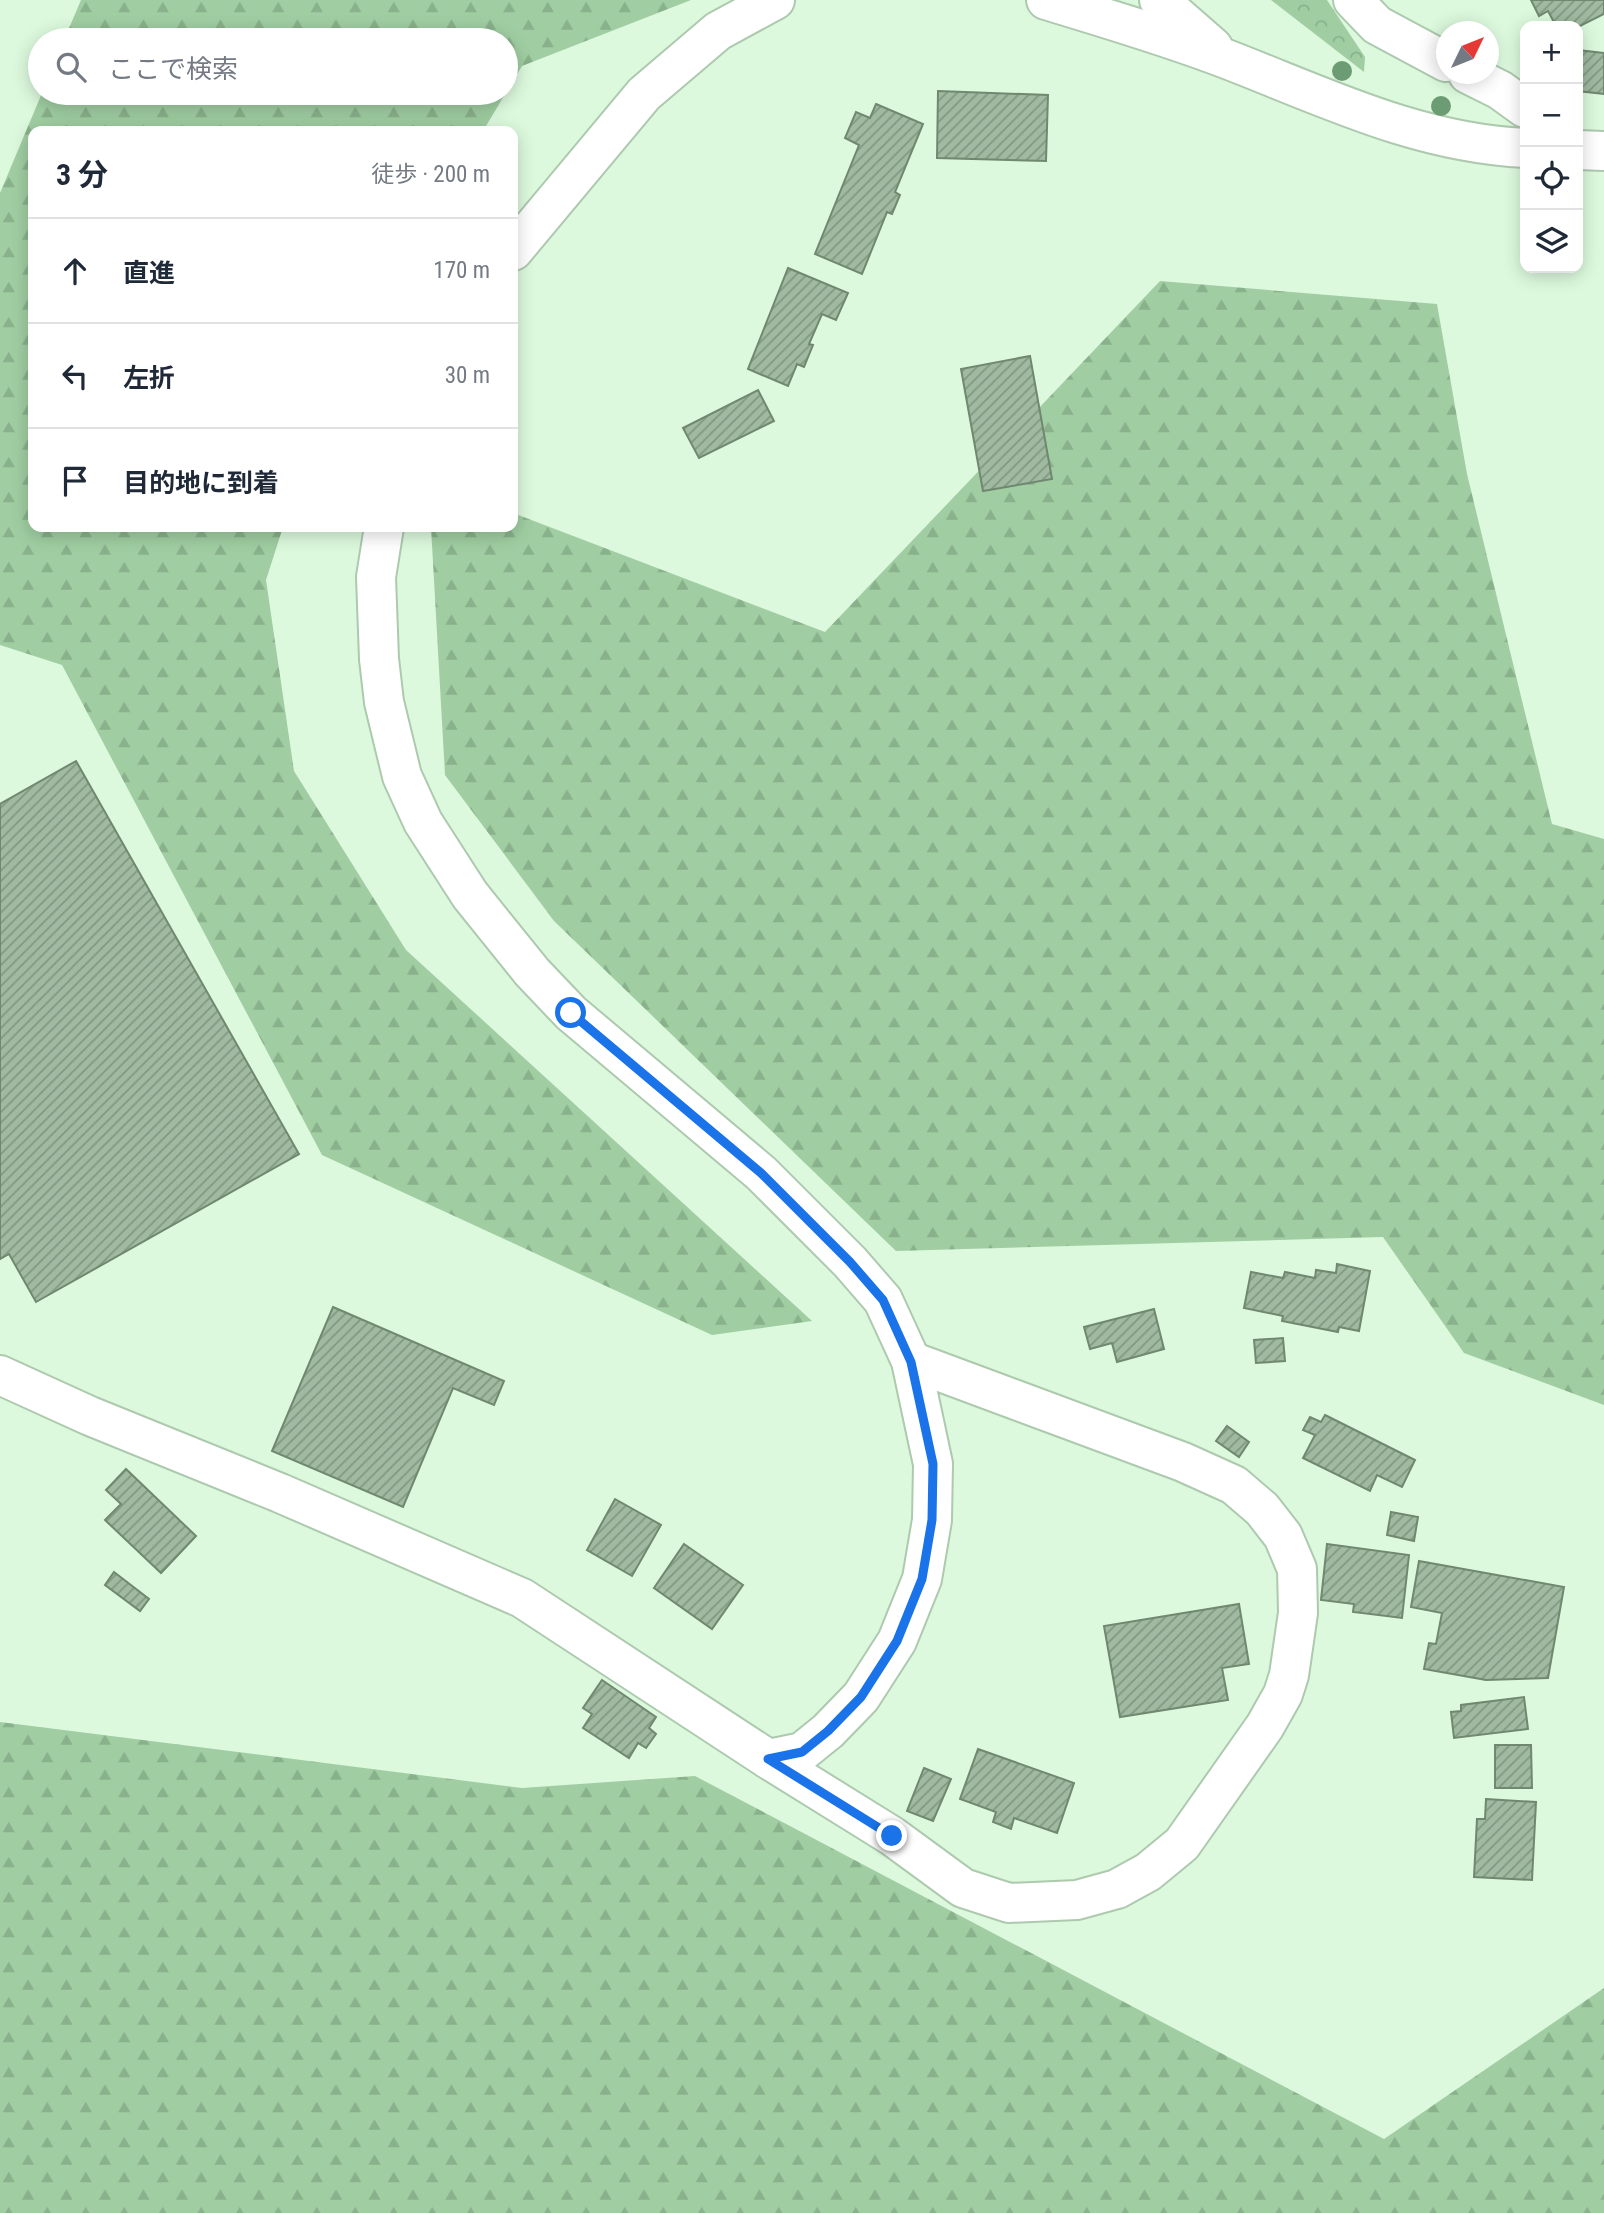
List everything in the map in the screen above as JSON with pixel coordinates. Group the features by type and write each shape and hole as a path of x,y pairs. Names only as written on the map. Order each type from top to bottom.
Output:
{"street":[{"path":"518,245 644,94 718,31 775,0"},
{"path":"1046,0 1228,60 1320,98 1432,135 1520,148"},
{"path":"1159,0 1228,60"},
{"path":"1353,0 1377,25 1436,56"},
{"path":"1488,84 1520,104"},
{"path":"383,532 376,577 379,659 384,702 402,776 423,821 470,895 532,972 571,1013 761,1173 850,1262 883,1300 911,1362 933,1464 932,1520 922,1579 897,1641 861,1697 828,1731 802,1752 768,1759"},
{"path":"0,1375 90,1416 280,1493 522,1598 768,1759 892,1836 964,1888 1009,1903 1077,1900 1117,1889 1148,1872 1182,1844 1265,1726 1283,1694 1289,1675 1298,1613 1297,1569 1283,1536 1262,1508 1234,1485 1183,1462 911,1362"}],"green space":[{"path":"81,0 691,0 522,66 518,73 518,28 69,28"},
{"path":"1271,0 1327,0 1365,57 1364,72"},
{"path":"37,105 499,105 486,126 28,126"},
{"path":"28,126 28,532 281,532 266,580 294,771 406,950 812,1321 712,1335 322,1155 62,665 0,645 0,193"},
{"path":"1160,281 1437,304 1467,474 1552,824 1604,839 1604,1405 1464,1353 1383,1237 896,1251 554,921 445,775 431,532 518,532 518,515 825,632"},
{"path":"0,1722 522,1788 695,1776 1384,2139 1604,1988 1604,2213 0,2213"}],"building":[{"path":"1531,0 1604,0 1604,14 1583,24 1583,21 1553,21 1548,11 1539,16"},
{"path":"1583,51 1604,53 1604,94 1583,92"},
{"path":"938,91 1048,95 1046,161 937,158"},
{"path":"876,104 923,124 895,192 900,195 892,214 887,212 862,274 815,254 859,145 845,138 856,112 870,118"},
{"path":"788,268 848,293 836,320 822,314 809,344 813,345 804,367 797,364 788,386 748,369"},
{"path":"1030,356 1052,479 983,491 961,369"},
{"path":"758,390 774,421 699,458 683,428"},
{"path":"76,761 299,1154 36,1302 9,1254 0,1259 0,804"},
{"path":"1337,1264 1370,1271 1359,1331 1339,1327 1338,1332 1282,1321 1283,1316 1244,1308 1251,1272 1283,1278 1285,1272 1315,1278 1316,1270 1336,1273"},
{"path":"333,1307 504,1381 494,1405 453,1388 403,1507 272,1451"},
{"path":"1154,1309 1164,1349 1117,1362 1112,1343 1090,1349 1084,1327"},
{"path":"1283,1338 1285,1361 1256,1363 1254,1340"},
{"path":"1325,1415 1415,1460 1402,1487 1377,1475 1370,1491 1303,1458 1315,1435 1303,1430 1310,1417 1321,1422"},
{"path":"1227,1426 1249,1442 1239,1457 1216,1441"},
{"path":"126,1469 196,1536 161,1573 105,1520 121,1504 106,1490"},
{"path":"615,1499 661,1525 632,1576 587,1550"},
{"path":"1391,1512 1418,1517 1414,1541 1387,1535"},
{"path":"684,1544 743,1585 712,1629 654,1588"},
{"path":"1327,1544 1409,1555 1402,1618 1353,1612 1354,1604 1321,1600"},
{"path":"1419,1561 1564,1587 1548,1678 1486,1680 1424,1669 1429,1643 1436,1644 1442,1613 1411,1607"},
{"path":"114,1572 149,1599 140,1611 105,1585"},
{"path":"1239,1604 1249,1664 1222,1668 1228,1700 1120,1717 1104,1626"},
{"path":"602,1680 656,1717 649,1728 656,1734 646,1748 638,1743 629,1758 583,1728 592,1714 583,1708"},
{"path":"1524,1697 1528,1729 1454,1738 1451,1712 1461,1711 1461,1705"},
{"path":"1495,1745 1531,1745 1532,1788 1495,1788"},
{"path":"978,1749 1074,1783 1057,1833 1014,1818 1011,1829 993,1822 996,1812 960,1799"},
{"path":"924,1768 951,1779 933,1821 907,1811"},
{"path":"1486,1799 1536,1802 1532,1880 1474,1877 1477,1819 1485,1819"}],"route":[{"path":"571,1013 761,1173 850,1262 883,1300 911,1362 933,1464 932,1520 922,1579 897,1641 861,1697 828,1731 802,1752 768,1759 892,1836"}]}
